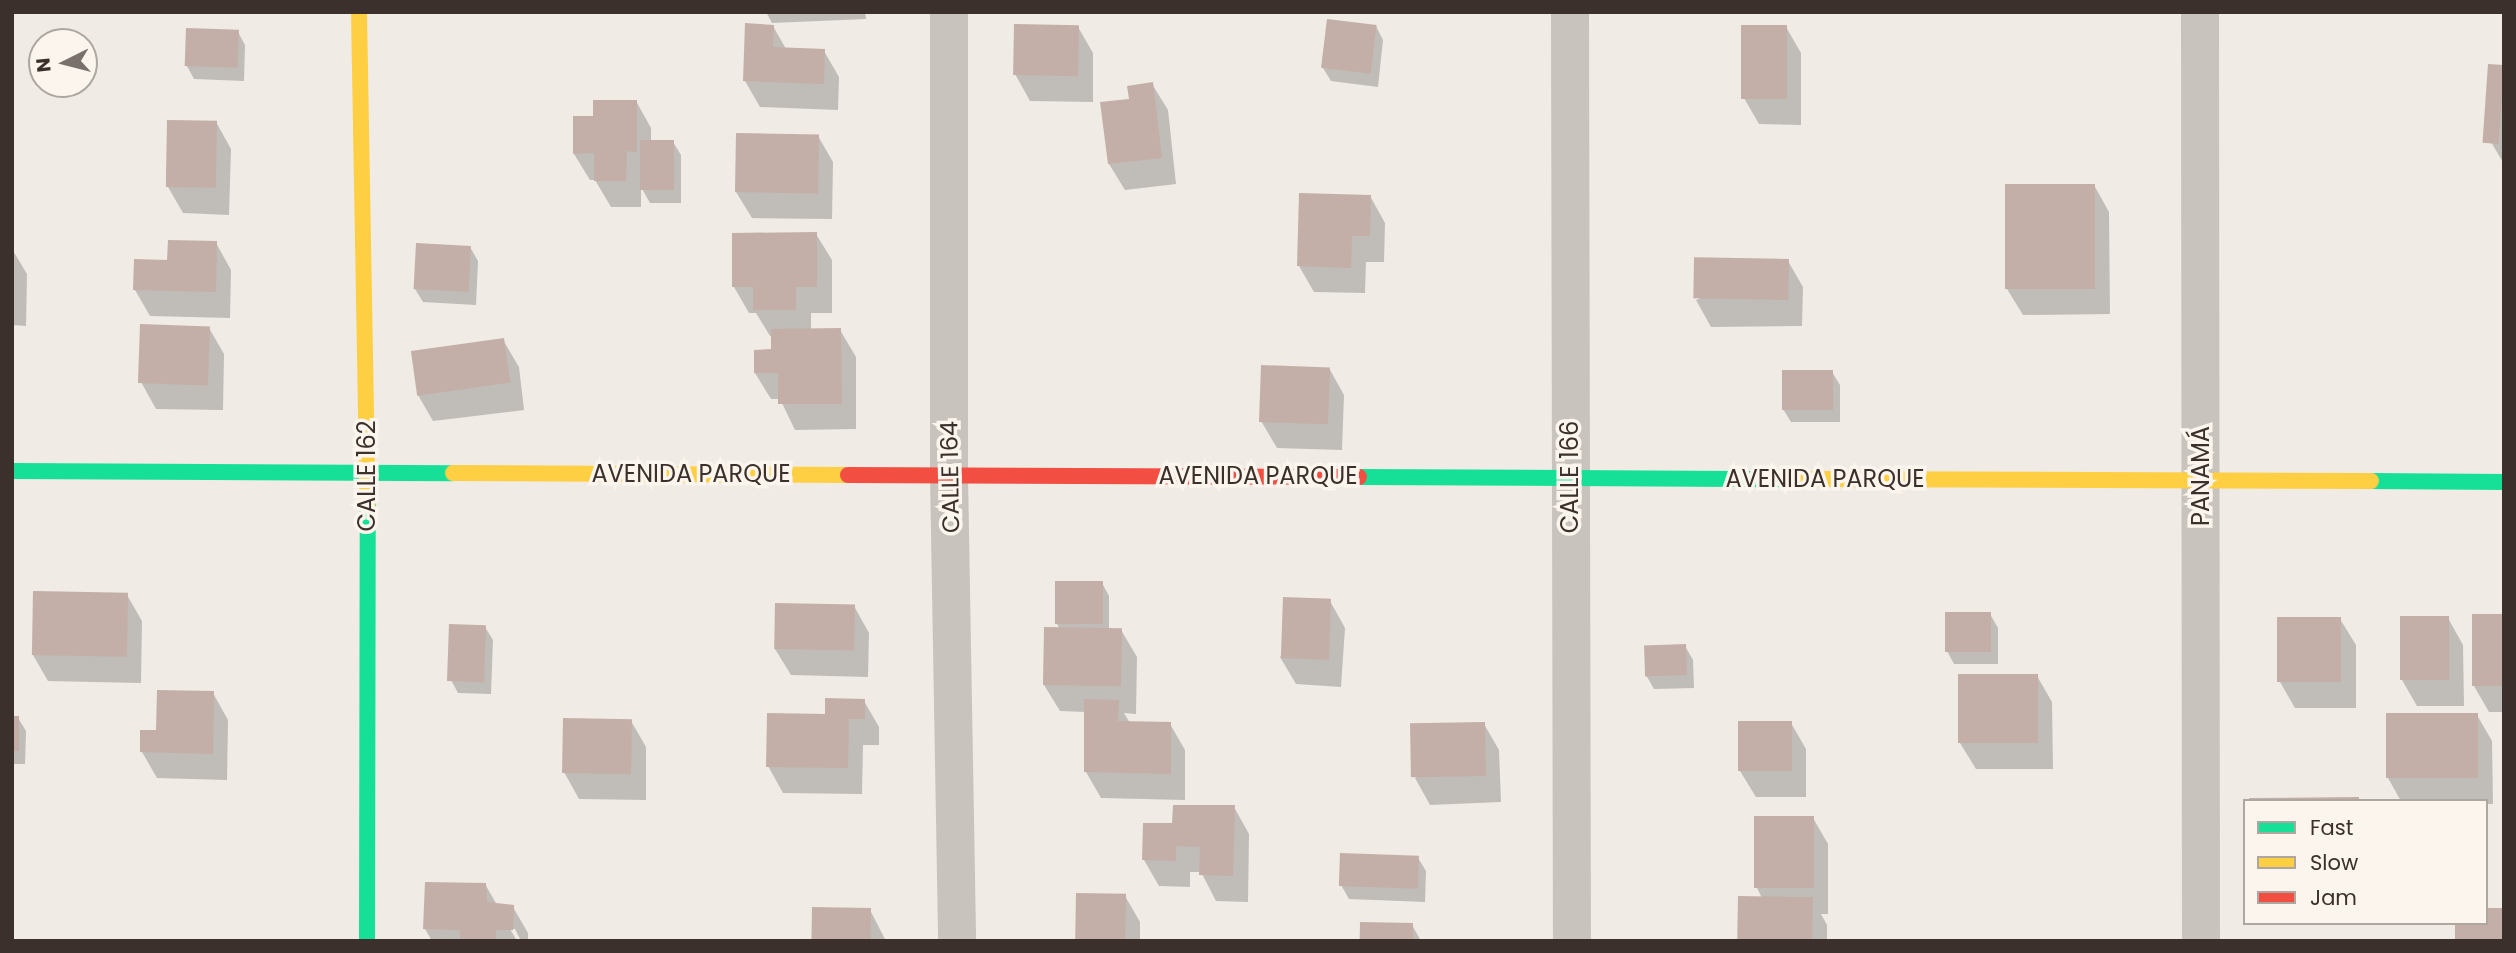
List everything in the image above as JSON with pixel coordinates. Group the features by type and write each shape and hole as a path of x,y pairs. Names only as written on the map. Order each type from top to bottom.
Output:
{"street":[{"name":"CALLE 162","path":"359,12 368,473 367,941"},
{"name":"CALLE 164","path":"948,12 949,475 957,941"},
{"name":"CALLE 166","path":"1570,12 1572,941"},
{"name":"PANAMÁ","path":"2200,12 2201,941"},
{"name":"AVENIDA PARQUE","path":"12,471 2504,482"}],"building":[{"path":"1327,19 1377,25 1371,74 1321,68"},
{"path":"745,23 774,25 773,47 825,49 824,84 743,81"},
{"path":"1014,24 1079,25 1078,76 1013,75"},
{"path":"1741,25 1787,25 1787,99 1741,99"},
{"path":"186,28 239,30 238,68 185,66"},
{"path":"2488,64 2504,65 2498,144 2482,143"},
{"path":"1153,82 1162,158 1108,164 1100,102 1129,99 1127,86"},
{"path":"593,100 637,100 637,152 627,151 626,181 594,181 594,153 573,154 573,116 593,116"},
{"path":"167,120 217,121 216,188 166,187"},
{"path":"736,133 819,134 818,193 735,192"},
{"path":"640,140 674,140 674,190 640,190"},
{"path":"2005,184 2095,184 2095,289 2005,289"},
{"path":"1299,193 1371,195 1370,236 1352,236 1351,268 1297,266"},
{"path":"817,232 817,287 796,287 796,310 753,310 753,287 732,287 732,233"},
{"path":"168,240 217,241 216,292 133,290 134,259 167,260"},
{"path":"416,243 471,246 469,292 414,289"},
{"path":"1694,257 1789,259 1788,300 1693,298"},
{"path":"140,324 210,326 208,385 138,383"},
{"path":"841,328 842,404 778,404 778,373 754,373 754,350 771,349 771,329"},
{"path":"504,338 510,383 417,396 411,351"},
{"path":"1261,365 1330,367 1328,424 1259,422"},
{"path":"1782,370 1833,370 1833,410 1782,410"},
{"path":"1055,581 1103,581 1103,624 1055,624"},
{"path":"33,591 128,593 127,657 32,655"},
{"path":"1283,597 1331,599 1329,660 1281,658"},
{"path":"775,603 855,604 854,650 774,649"},
{"path":"1945,612 1991,612 1991,652 1945,652"},
{"path":"2472,614 2504,614 2504,686 2472,686"},
{"path":"2400,616 2449,616 2449,680 2400,680"},
{"path":"2277,617 2341,617 2341,682 2277,682"},
{"path":"449,624 486,625 484,682 447,681"},
{"path":"1044,627 1122,628 1121,686 1043,685"},
{"path":"1686,644 1687,675 1645,676 1644,645"},
{"path":"1958,674 2038,674 2038,743 1958,743"},
{"path":"157,690 214,691 213,754 140,752 140,730 156,730"},
{"path":"825,698 865,699 865,719 849,719 848,768 766,767 767,713 825,714"},
{"path":"1084,699 1119,700 1118,721 1171,722 1171,774 1084,772"},
{"path":"2386,713 2478,713 2478,778 2386,778"},
{"path":"12,716 19,716 19,751 12,751"},
{"path":"563,718 632,719 631,774 562,773"},
{"path":"1738,721 1792,721 1792,771 1738,771"},
{"path":"1485,722 1486,776 1411,777 1410,723"},
{"path":"2359,797 2359,799 2249,799"},
{"path":"1173,805 1235,805 1233,876 1199,875 1200,847 1176,846 1176,861 1142,860 1143,823 1172,823"},
{"path":"1754,816 1814,816 1814,888 1754,888"},
{"path":"1340,853 1419,856 1418,889 1339,886"},
{"path":"425,882 486,883 487,902 514,905 513,930 496,930 496,941 460,941 460,930 423,929"},
{"path":"1076,893 1126,894 1125,941 1075,941"},
{"path":"1738,896 1813,897 1812,941 1737,941"},
{"path":"812,907 871,908 870,941 811,941"},
{"path":"2488,908 2504,908 2504,941 2455,941 2455,925 2488,925"},
{"path":"1360,922 1413,923 1413,941 1360,941"}],"traffic: fast":[{"path":"12,471 453,473"},
{"path":"1359,477 1802,479"},
{"path":"2371,481 2504,482"},
{"path":"367,941 368,504"}],"traffic: slow":[{"path":"359,12 368,504"},
{"path":"453,473 848,475"},
{"path":"1802,479 2371,481"}],"traffic: jam":[{"path":"848,475 1359,477"}]}
